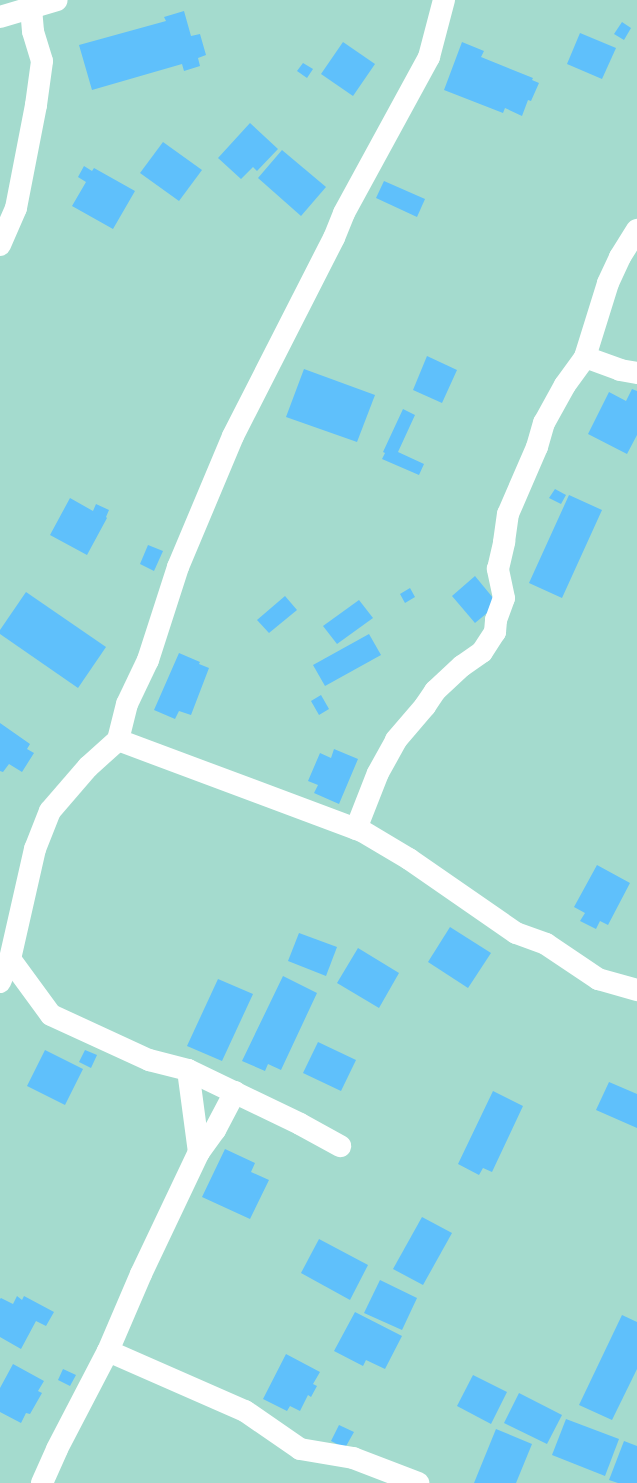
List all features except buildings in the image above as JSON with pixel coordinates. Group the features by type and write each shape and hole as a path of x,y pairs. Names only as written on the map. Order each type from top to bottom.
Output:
{"street":[{"path":"0,17 58,0"},
{"path":"0,982 10,959 35,849 50,811 88,767 118,740 127,704 148,660 178,567 234,436 334,238 344,213 429,57 444,0"},
{"path":"0,245 16,208 36,105 42,61 33,31 31,9"},
{"path":"356,829 378,773 396,740 425,706 435,691 462,666 482,652 495,632 496,620 504,598 498,569 508,514 520,490 544,423 565,385 585,357 608,283 620,257 637,230"},
{"path":"585,357 620,370 637,374"},
{"path":"118,740 356,829 408,859 516,933 546,944 598,979 637,990"},
{"path":"10,959 51,1015 150,1060 188,1070 300,1124 340,1146"},
{"path":"188,1070 199,1152"},
{"path":"42,1483 57,1449 108,1351 141,1274 199,1152 215,1130 235,1092"},
{"path":"108,1351 245,1411 300,1449 353,1458 418,1483"}]}
